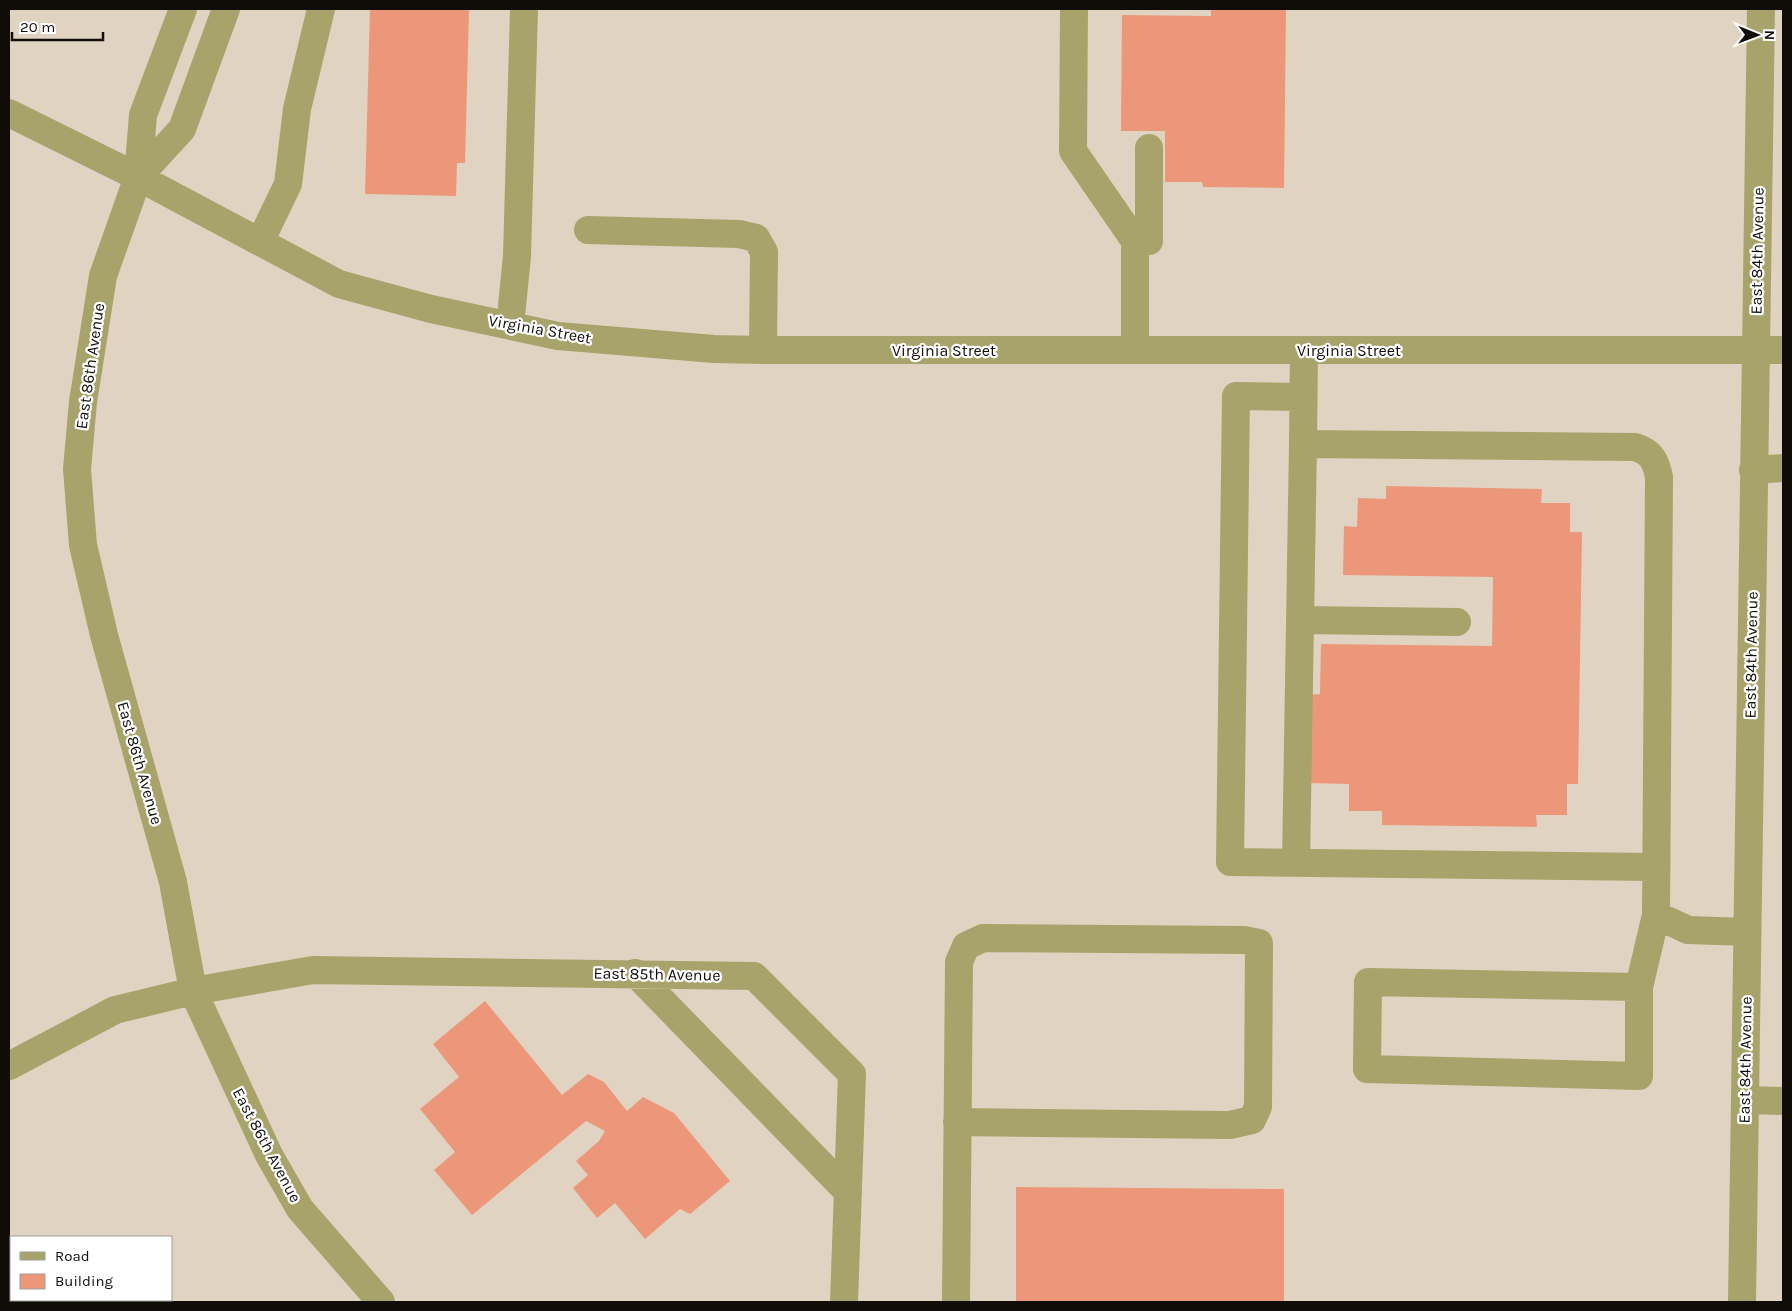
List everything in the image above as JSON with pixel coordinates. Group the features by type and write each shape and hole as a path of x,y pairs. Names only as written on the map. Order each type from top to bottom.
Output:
{"street":[{"name":"East 86th Avenue","path":"183,9 143,115 138,177 103,276 84,402 77,470 86,554 104,635 173,882 194,991 269,1155 300,1209 381,1302"},
{"name":"East 86th Avenue","path":"138,177 182,129 226,9"},
{"path":"260,242 288,184 297,109 321,9"},
{"path":"510,326 517,256 524,9"},
{"path":"1074,9 1073,151 1135,241 1135,350"},
{"name":"East 84th Avenue","path":"1742,1302 1761,9"},
{"name":"Virginia Street","path":"9,113 138,177 339,284 431,309 558,336 714,349 763,350 1783,350"},
{"path":"1149,148 1149,241"},
{"path":"588,230 739,234 756,238 764,252 763,350"},
{"path":"1296,862 1304,350"},
{"path":"1303,397 1236,396 1230,862 1654,866"},
{"path":"1303,444 1636,448 1650,454 1656,464 1659,477 1654,866 1656,915 1639,987 1639,1076 1367,1069 1368,982 1639,987"},
{"path":"1753,470 1783,468"},
{"path":"1300,620 1457,622"},
{"path":"1656,915 1688,930 1747,932"},
{"path":"956,1302 957,1122 959,962 966,946 983,938 1244,940 1259,943 1258,1107 1252,1120 1230,1125 957,1122"},
{"name":"East 85th Avenue","path":"9,1066 115,1010 194,991 313,970 635,972 754,976 852,1074 844,1302"},
{"path":"635,972 848,1192"},
{"path":"1745,1100 1783,1101"}],"shaded area":[{"path":"9,9 1783,9 1783,1302 9,1302"}],"building":[{"path":"370,9 469,9 465,163 457,163 456,196 365,194"},
{"path":"1211,9 1286,9 1284,188 1203,187 1202,182 1165,182 1165,131 1121,131 1122,15 1211,16"},
{"path":"1386,486 1542,489 1541,503 1570,503 1570,532 1582,532 1578,784 1567,784 1567,815 1536,815 1537,827 1382,825 1382,811 1349,811 1349,784 1306,783 1307,695 1320,694 1321,644 1492,646 1493,577 1343,575 1344,526 1357,527 1358,498 1386,499"},
{"path":"485,1001 562,1095 588,1074 604,1082 627,1111 643,1097 674,1113 730,1181 690,1214 680,1209 645,1239 615,1203 597,1218 573,1188 588,1175 576,1161 599,1141 605,1131 586,1121 472,1215 434,1170 455,1152 420,1109 459,1077 433,1044"},
{"path":"1016,1187 1284,1189 1284,1302 1016,1302"}]}
